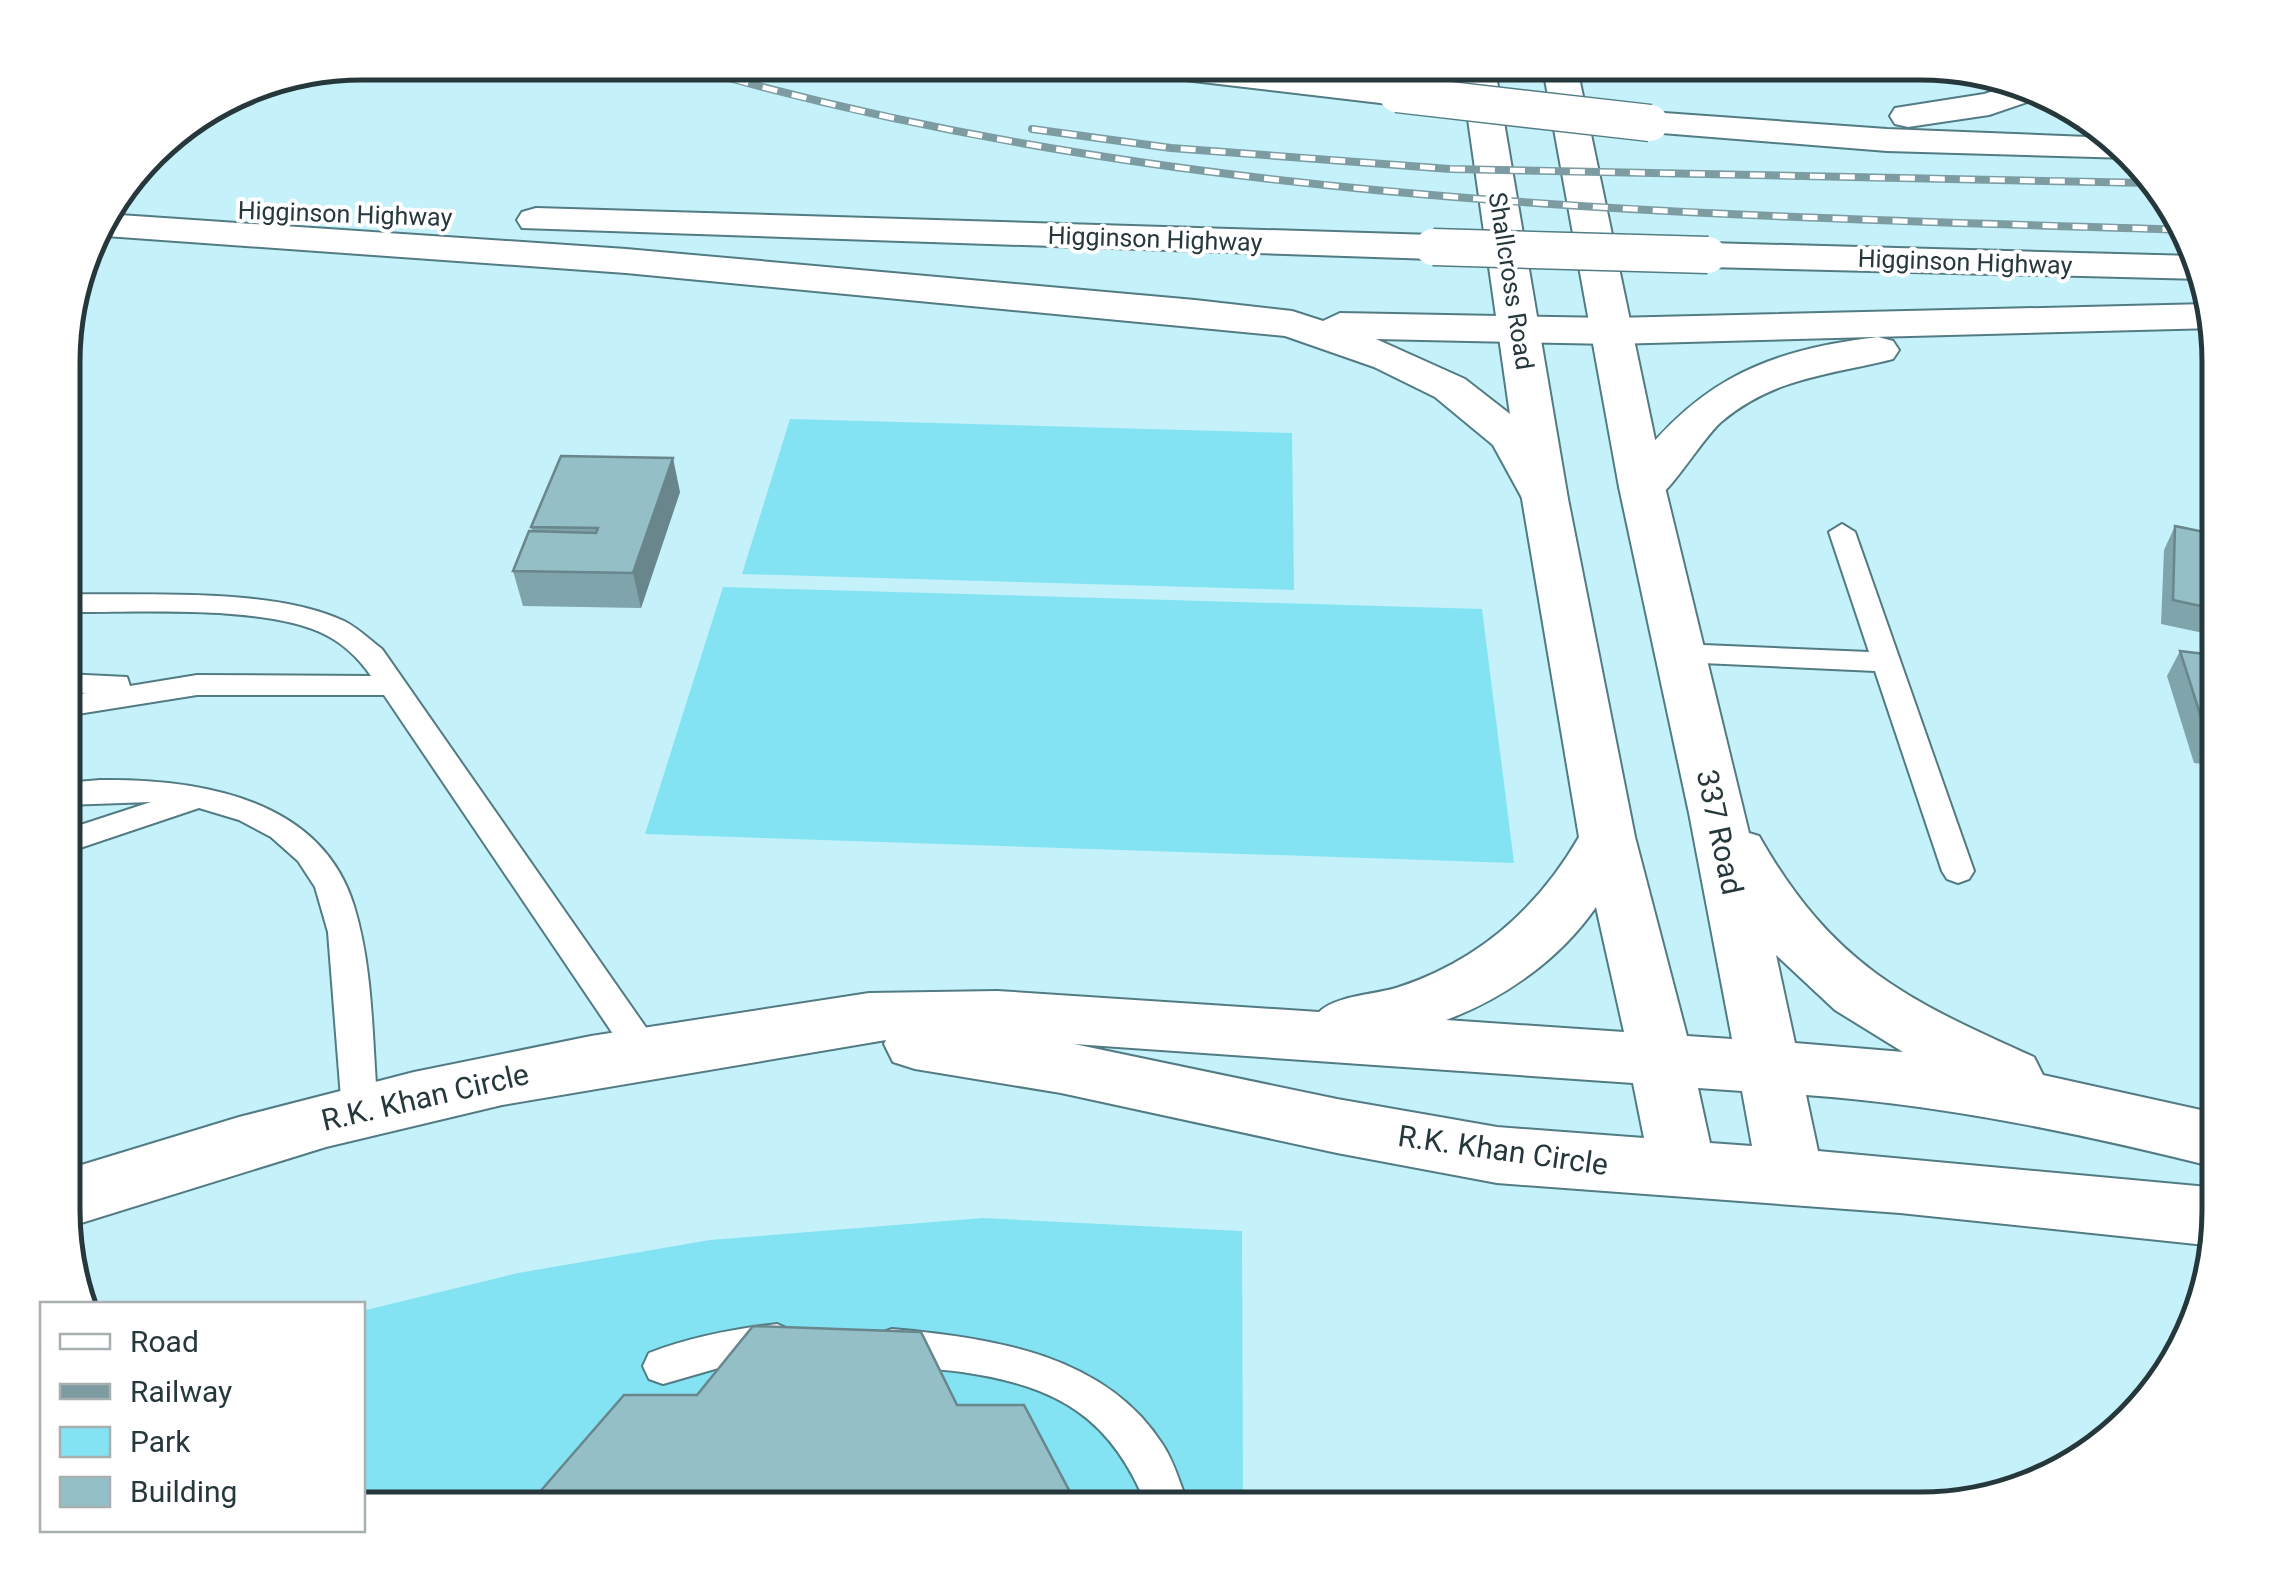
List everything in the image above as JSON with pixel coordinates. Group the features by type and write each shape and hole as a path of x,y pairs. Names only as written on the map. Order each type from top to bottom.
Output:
{"main road":[{"path":"1283,81 1650,123 2102,147"},
{"name":"Shallcross Road","path":"1480,81 1545,500"},
{"path":"1563,81 1642,488"},
{"path":"1776,132 1959,110 2011,96"},
{"name":"Higginson Highway","path":"128,207 2185,268"},
{"path":"116,225 626,262 1292,324 1612,331 2198,316"},
{"path":"1292,324 1388,358 1450,388 1512,438 1530,466 1545,500 1607,838 1662,1059 1682,1171"},
{"path":"1642,488 1708,412 1748,385 1790,368 1877,350 2200,331"},
{"name":"337 Road","path":"1642,488 1717,813 1791,1178"},
{"path":"1717,813 1775,914 1814,960 1857,996 1900,1024 2084,1107"},
{"path":"1281,1035 1350,1024 1473,983 1521,952 1568,902 1607,838"},
{"name":"R.K. Khan Circle","path":"81,1194 227,1145 436,1091 642,1050 794,1032 880,1016 974,1014 1662,1059 1976,1086 2084,1107 2201,1136"},
{"name":"R.K. Khan Circle","path":"794,1032 968,1050 1498,1155 2201,1215"}],"lane":[{"path":"1842,532 1958,871"},
{"path":"80,604 224,609 314,619 336,628 372,656 642,1050"},
{"path":"1680,652 1887,662"},
{"path":"80,683 392,686"},
{"path":"80,704 197,685"},
{"path":"80,792 118,787 204,796 272,824 307,852 330,885 345,942 360,1111"},
{"path":"81,837 204,796"},
{"path":"663,1366 729,1347 812,1343"},
{"path":"862,1344 954,1352 1032,1368 1071,1384 1107,1408 1149,1459 1162,1492"}],"green space":[{"path":"790,419 1292,433 1294,590 742,574"},
{"path":"723,587 1482,609 1514,863 645,834"},
{"path":"983,1218 1242,1231 1243,1492 365,1491 365,1310 518,1273 710,1240"}],"building":[{"path":"561,456 673,458 633,573 513,571 529,531 596,533 598,528 531,527"},
{"path":"2175,526 2201,531 2201,606 2173,600"},
{"path":"2180,651 2201,654 2201,717"},
{"path":"753,1326 921,1332 957,1405 1024,1405 1070,1491 541,1491 624,1395 697,1395"}],"railway":[{"path":"745,81 861,111 1047,148 1236,175 1616,208 2168,229"},
{"path":"1032,129 1171,148 1450,169 2137,183"}]}
